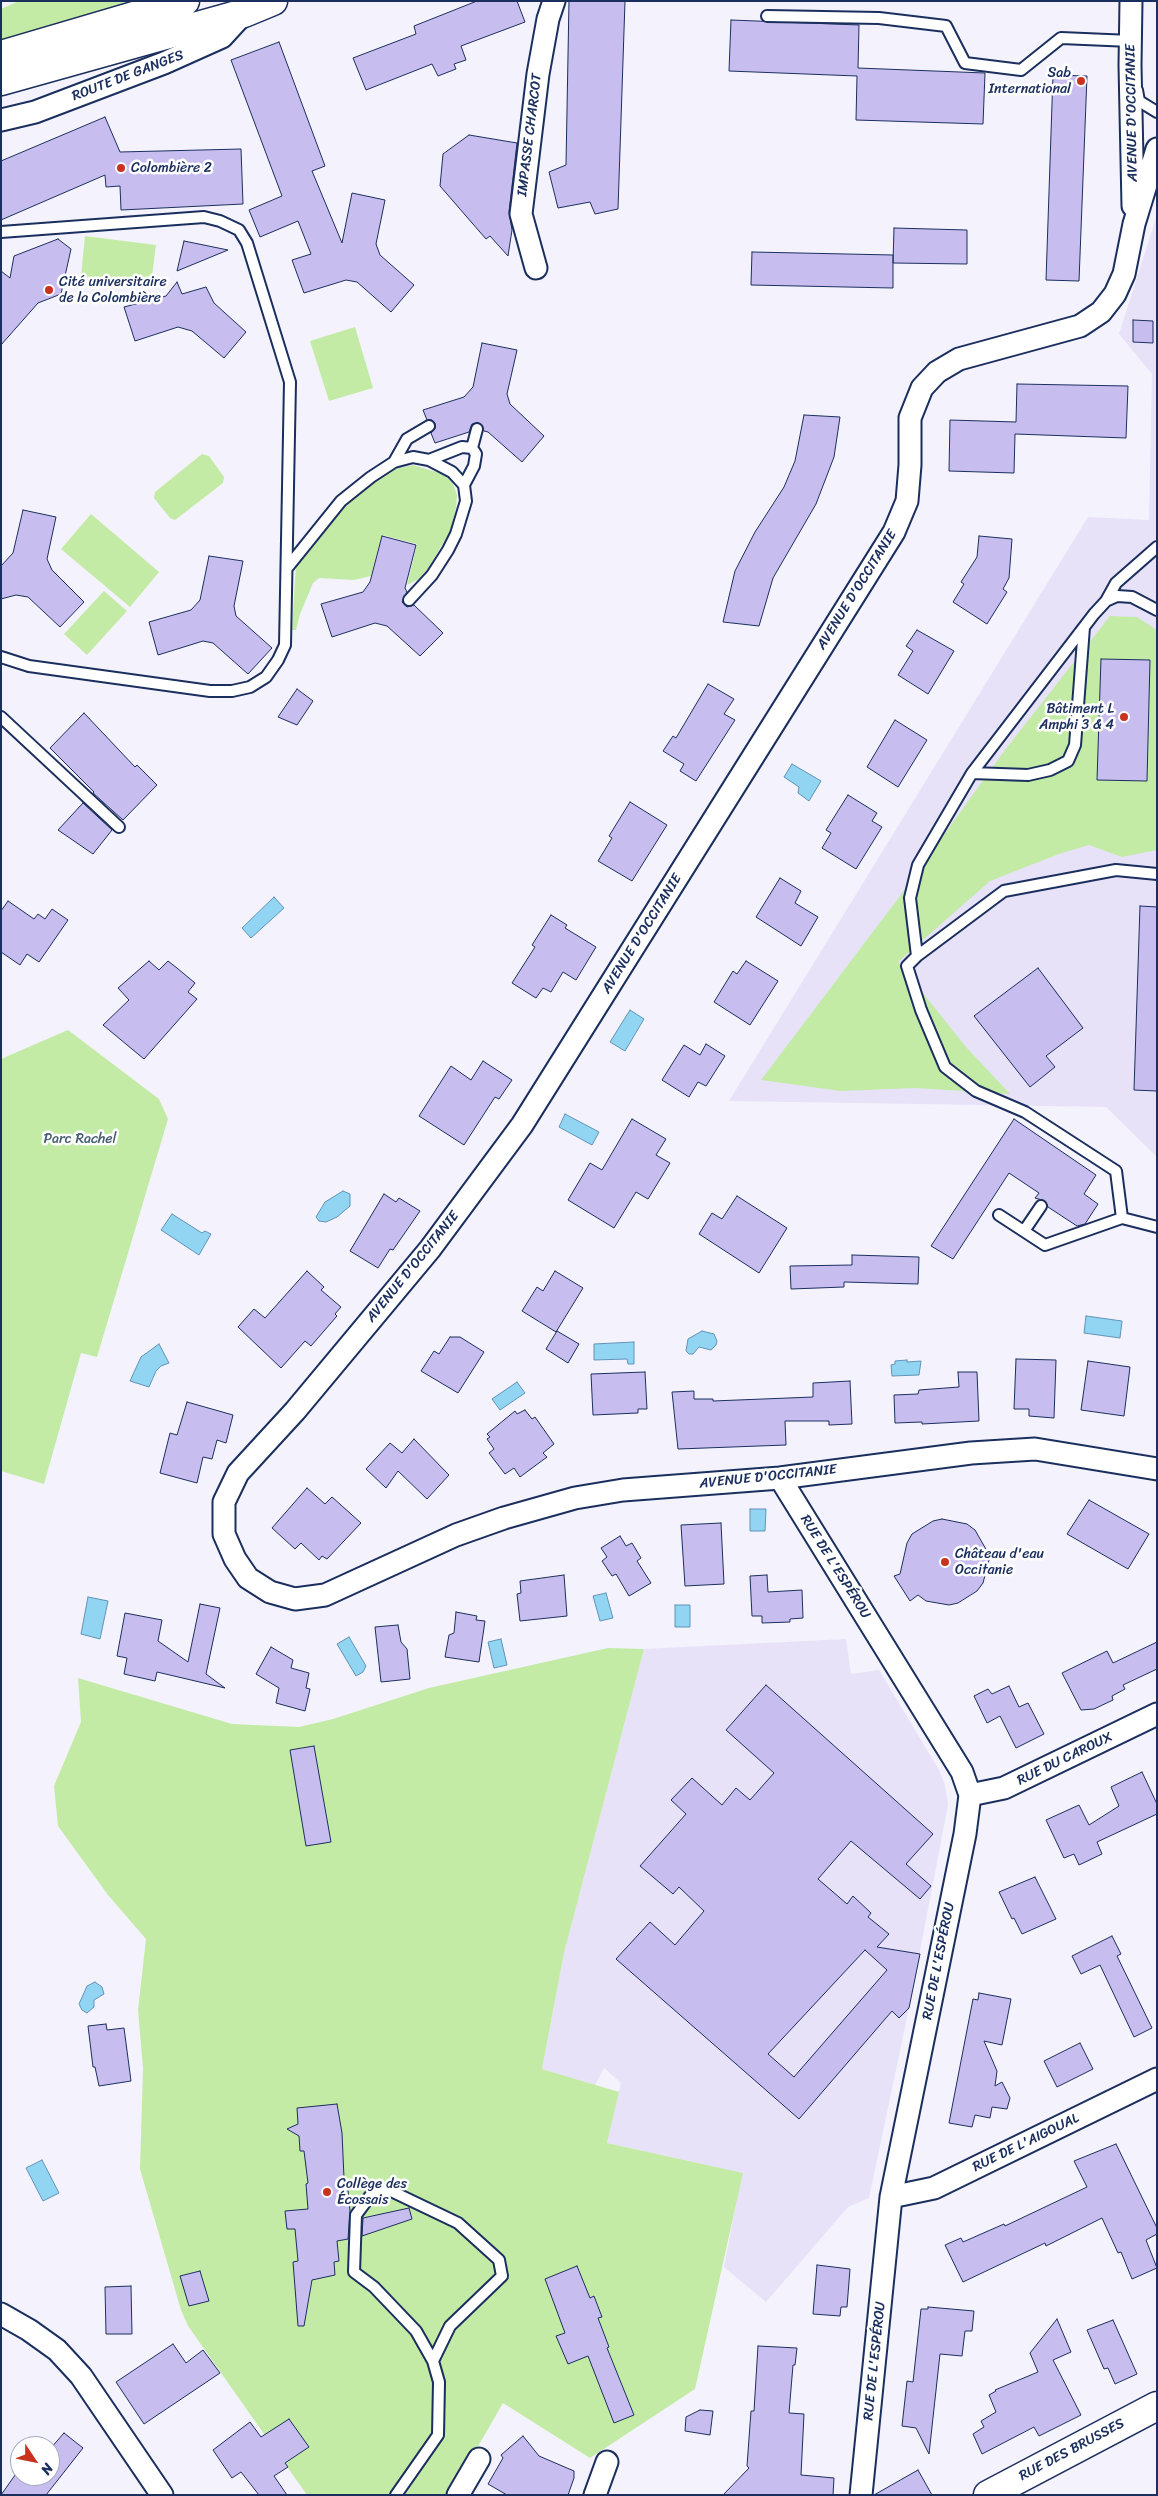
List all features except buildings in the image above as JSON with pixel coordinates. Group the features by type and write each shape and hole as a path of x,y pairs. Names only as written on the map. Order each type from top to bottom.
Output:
{"main road":[{"path":"1,55 185,1"},
{"name":"ROUTE DE GANGES","path":"1,81 244,13 273,1"},
{"name":"RUE DES BRUSSES","path":"988,2495 1157,2406"},
{"name":"RUE DES BRUSSES","path":"1016,2495 1157,2424"}],"street":[{"name":"IMPASSE CHARCOT","path":"536,268 521,214 538,74 548,19 554,1"},
{"name":"AVENUE D'OCCITANIE","path":"1132,1 1130,65 1134,224"},
{"name":"ROUTE DE GANGES","path":"1,120 35,112 164,63 222,37 244,13"},
{"name":"AVENUE D'OCCITANIE","path":"1157,149 1134,224 1124,274 1115,294 1102,312 1080,326 960,358 937,372 922,388 910,418 910,465 907,501 894,532 522,1125 430,1249 295,1411 238,1473 224,1502 224,1534 235,1559 248,1578 270,1592 295,1599 325,1595 456,1535 504,1518 575,1498 622,1490 780,1478 971,1453 1035,1449 1157,1469"},
{"name":"RUE DE L'ESPÉROU","path":"780,1478 962,1772 970,1795 965,1834 891,2197 861,2495"},
{"name":"RUE DU CAROUX","path":"970,1795 1004,1788 1157,1714"},
{"name":"RUE DE L'AIGOUAL","path":"891,2197 934,2188 1157,2079"},
{"path":"1,2314 29,2330 57,2350 81,2376 162,2495"},
{"path":"458,2495 479,2459"},
{"path":"595,2495 607,2462"}],"lane":[{"path":"767,16 879,18 946,26 965,63 1021,70 1061,38 1131,41"},
{"path":"1130,65 1140,101 1157,112"},
{"path":"1,232 204,217 220,221 239,230 246,243 290,382 285,645 266,677 250,688 232,691 210,691 29,666 1,657"},
{"path":"287,568 341,501 394,462 407,440 429,426"},
{"path":"472,448 477,429"},
{"path":"409,600 432,575 456,534 466,501 464,485 474,466 476,454 472,448 462,446 429,460"},
{"path":"394,462 413,458 429,460 452,472 464,485"},
{"path":"918,956 910,898 918,866 972,773 1084,626 1106,601 1116,583 1157,547"},
{"path":"1106,601 1117,596 1132,597 1157,610"},
{"path":"972,773 1028,775 1050,770 1068,761 1075,745 1084,626"},
{"path":"1,717 119,827"},
{"path":"1122,1218 1116,1171 1025,1112 976,1091 945,1068 921,1010 907,966 1004,891 1116,870 1157,874"},
{"path":"1024,1231 1041,1206"},
{"path":"999,1215 1045,1245 1122,1218 1157,1227"},
{"path":"396,2495 438,2435 439,2382 433,2361 416,2330 374,2287 354,2272 356,2215 373,2192 389,2190 458,2223 499,2260 502,2276 450,2326 433,2361"}],"shaded area":[{"path":"1157,215 1157,1157 1106,1107 729,1101 1088,517 1149,520 1152,374 1119,334"},
{"path":"846,1639 851,1674 879,1670 939,1770 945,1785 948,1805 909,2008 869,2198 848,2207 766,2302 724,2267 742,2173 607,2143 621,2083 604,2068 595,2085 542,2069 564,1953 644,1649"}],"green space":[{"path":"19,1 143,1 1,44 1,9"},
{"path":"85,236 156,245 151,284 81,276"},
{"path":"355,327 373,388 329,401 310,341"},
{"path":"202,454 209,456 224,477 223,483 175,520 170,518 154,498 155,492"},
{"path":"413,465 446,475 453,484 457,495 450,531 429,567 419,579 407,585 417,544 382,535 371,576 354,580 319,578 313,583 300,614 296,630 292,630 296,565 338,513 365,488 394,469"},
{"path":"91,514 159,572 130,607 61,549"},
{"path":"104,591 127,611 87,655 64,634"},
{"path":"1110,616 1137,617 1157,630 1157,850 1122,857 1089,845 1059,854 990,881 898,962 966,1047 1010,1094 916,1088 841,1091 761,1080 900,896 1005,750"},
{"name":"Parc Rachel","path":"68,1030 159,1099 168,1119 97,1357 81,1353 44,1484 1,1471 1,1059"},
{"path":"608,1648 644,1649 564,1953 542,2069 619,2092 607,2143 743,2173 695,2389 590,2458 503,2403 450,2495 307,2495 188,2326 181,2310 140,2169 143,2068 138,2010 146,1939 108,1895 58,1826 54,1786 81,1722 78,1678 232,1724 299,1727 333,1719 429,1688"}],"water":[{"path":"792,764 821,781 809,801 798,793 799,787 784,777"},
{"path":"274,897 284,908 251,938 242,928"},
{"path":"630,1010 644,1019 625,1051 610,1042"},
{"path":"565,1114 599,1132 592,1145 559,1127"},
{"path":"343,1191 350,1194 350,1206 337,1217 326,1222 319,1221 316,1217 325,1202"},
{"path":"172,1214 202,1233 205,1231 211,1234 199,1255 161,1230"},
{"path":"1086,1316 1122,1321 1120,1338 1084,1333"},
{"path":"702,1331 714,1334 717,1341 716,1345 711,1350 699,1347 693,1354 689,1354 686,1351 688,1339"},
{"path":"634,1342 634,1364 628,1364 627,1359 594,1360 594,1344"},
{"path":"159,1344 169,1363 161,1366 156,1371 149,1387 130,1381 141,1357"},
{"path":"907,1360 907,1362 921,1361 919,1375 892,1376 891,1365 895,1364 895,1361"},
{"path":"517,1382 525,1393 500,1410 492,1399"},
{"path":"750,1509 766,1509 765,1531 750,1531"},
{"path":"606,1593 613,1618 600,1621 593,1596"},
{"path":"88,1597 108,1601 100,1639 81,1634"},
{"path":"675,1605 690,1605 690,1627 675,1627"},
{"path":"349,1637 366,1666 363,1672 356,1676 337,1644"},
{"path":"501,1639 507,1665 494,1668 488,1642"},
{"path":"95,1982 102,1987 104,1994 94,2000 94,2007 87,2013 82,2010 79,2004 87,1986"},
{"path":"42,2160 59,2193 43,2201 26,2168"}],"place":[{"name":"Sab International","path":"1081,81"},
{"name":"Colombière 2","path":"121,168"},
{"name":"Cité universitaire de la Colombière","path":"49,290"},
{"name":"Bâtiment L Amphi 3 & 4","path":"1124,717"},
{"name":"Château d'eau Occitanie","path":"945,1562"},
{"name":"Collège des Écossais","path":"327,2192"}]}
